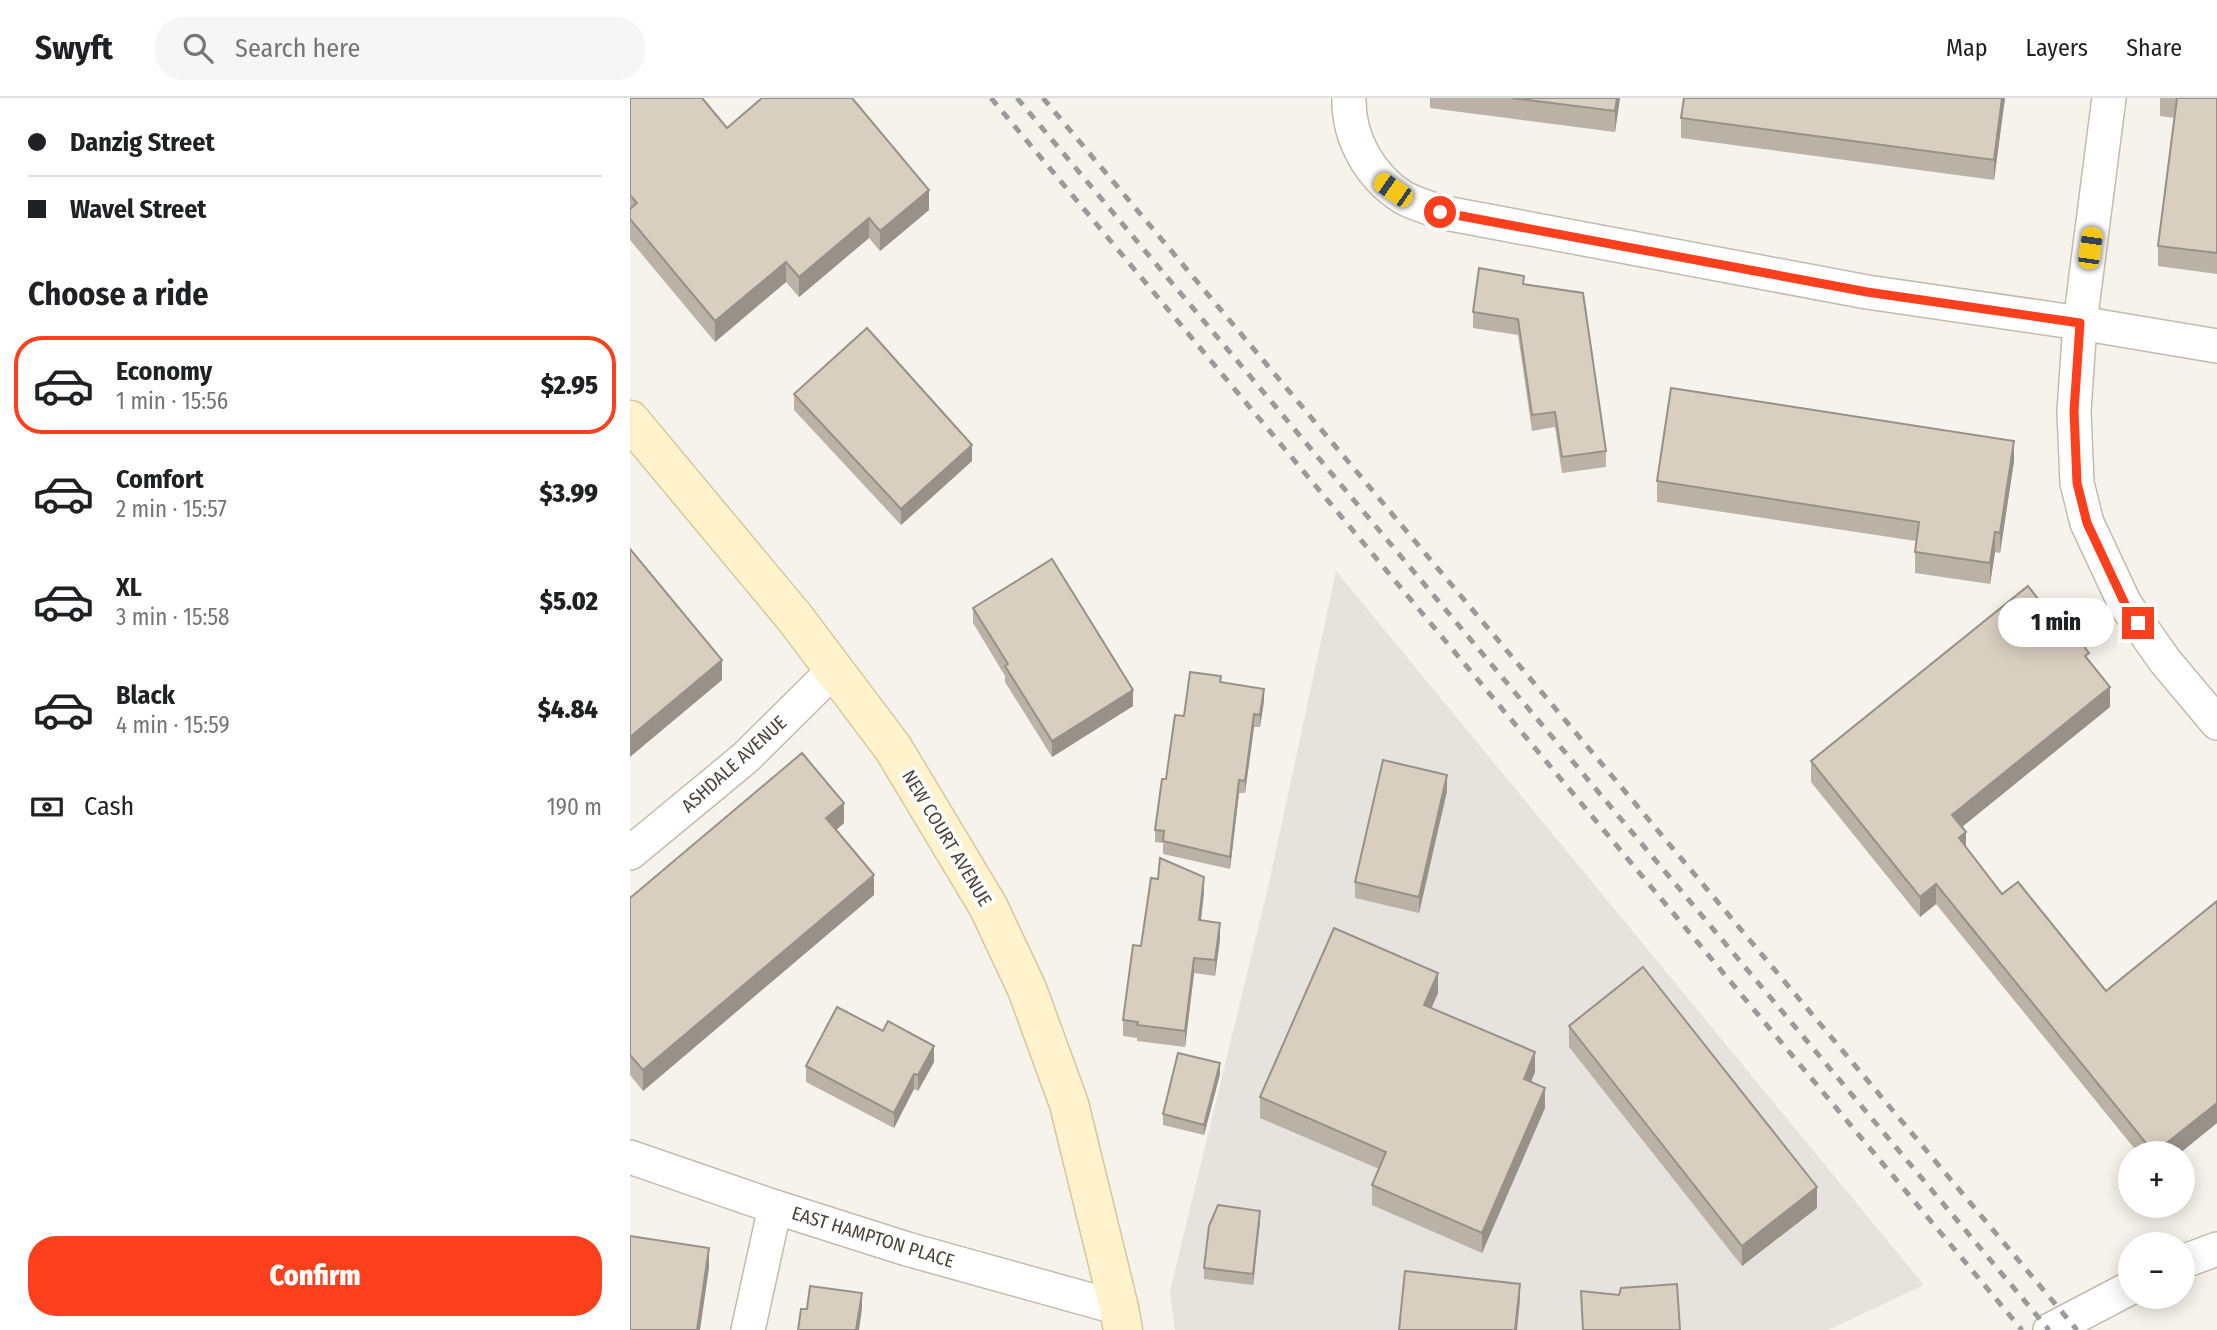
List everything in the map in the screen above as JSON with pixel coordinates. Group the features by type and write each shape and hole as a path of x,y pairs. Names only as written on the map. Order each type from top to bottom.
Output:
{"main road":[{"name":"NEW COURT AVENUE","path":"630,420 795,618 834,670 900,760 988,906 1027,989 1069,1104 1121,1319"}],"street":[{"path":"1349,98 1349,114 1361,152 1380,181 1406,199 1440,212 1867,292 2217,346"},
{"path":"2109,98 2080,323 2074,411 2077,483 2087,523 2125,604 2165,661 2217,723"},
{"name":"ASHDALE AVENUE","path":"630,853 745,758 834,670"},
{"name":"EAST HAMPTON PLACE","path":"630,1157 775,1208 1121,1319"},
{"path":"748,1330 775,1208"},
{"path":"2195,1257 2217,1249"},
{"path":"2050,1330 2118,1294"}],"shaded area":[{"path":"1336,571 1924,1285 1828,1330 1175,1330 1170,1291 1269,883"}],"building":[{"path":"630,98 702,98 727,128 762,98 852,98 929,190 880,231 869,218 799,277 786,262 715,321 630,219 630,209 637,203 630,195"},
{"path":"1512,98 1617,98 1615,111"},
{"path":"1684,98 2002,98 1994,160 1681,118"},
{"path":"2177,98 2217,98 2217,253 2158,246"},
{"path":"1479,268 1524,276 1523,284 1583,293 1606,451 1562,457 1555,412 1532,415 1518,319 1473,312"},
{"path":"867,328 972,445 901,509 794,394"},
{"path":"1671,388 2014,441 2000,533 1995,532 1990,563 1915,552 1919,522 1657,481"},
{"path":"630,549 722,660 630,737"},
{"path":"1052,559 1133,690 1052,741 1005,666 1008,664 973,608"},
{"path":"2028,586 2053,618 2058,614 2089,653 2085,656 2110,687 1952,815 1966,832 1959,838 2002,894 2018,882 2106,991 2217,901 2217,1103 2169,1141 2144,1141 1936,884 1920,897 1811,761"},
{"path":"1190,672 1221,676 1220,682 1264,689 1260,715 1254,714 1245,781 1239,780 1230,857 1163,841 1164,831 1155,830 1175,715 1184,716"},
{"path":"802,753 844,803 826,818 874,875 643,1070 630,1055 630,898"},
{"path":"1383,760 1447,775 1419,897 1355,882"},
{"path":"1160,858 1204,877 1199,920 1220,923 1215,960 1194,958 1185,1031 1137,1025 1138,1022 1123,1020 1133,945 1141,946 1151,878 1158,879"},
{"path":"1334,928 1438,973 1424,1005 1535,1052 1524,1079 1545,1088 1482,1233 1372,1185 1386,1152 1260,1097"},
{"path":"1643,967 1817,1187 1742,1246 1569,1026"},
{"path":"837,1007 883,1031 888,1021 934,1046 918,1075 914,1074 894,1113 806,1066"},
{"path":"1178,1053 1220,1063 1204,1125 1163,1114"},
{"path":"1218,1205 1260,1211 1253,1274 1204,1268 1209,1226"},
{"path":"630,1236 709,1248 697,1330 630,1330"},
{"path":"1405,1271 1520,1284 1515,1330 1399,1330"},
{"path":"1677,1284 1680,1330 1583,1330 1581,1291 1619,1295 1621,1288"},
{"path":"810,1286 862,1293 856,1330 798,1330 801,1309 807,1309"}],"railway":[{"path":"991,98 2022,1330"},
{"path":"1017,98 2049,1330"},
{"path":"1043,98 2077,1330"}],"route":[{"path":"1440,212 1867,292 2080,323 2074,411 2077,483 2087,523 2125,604 2138,623"}]}
